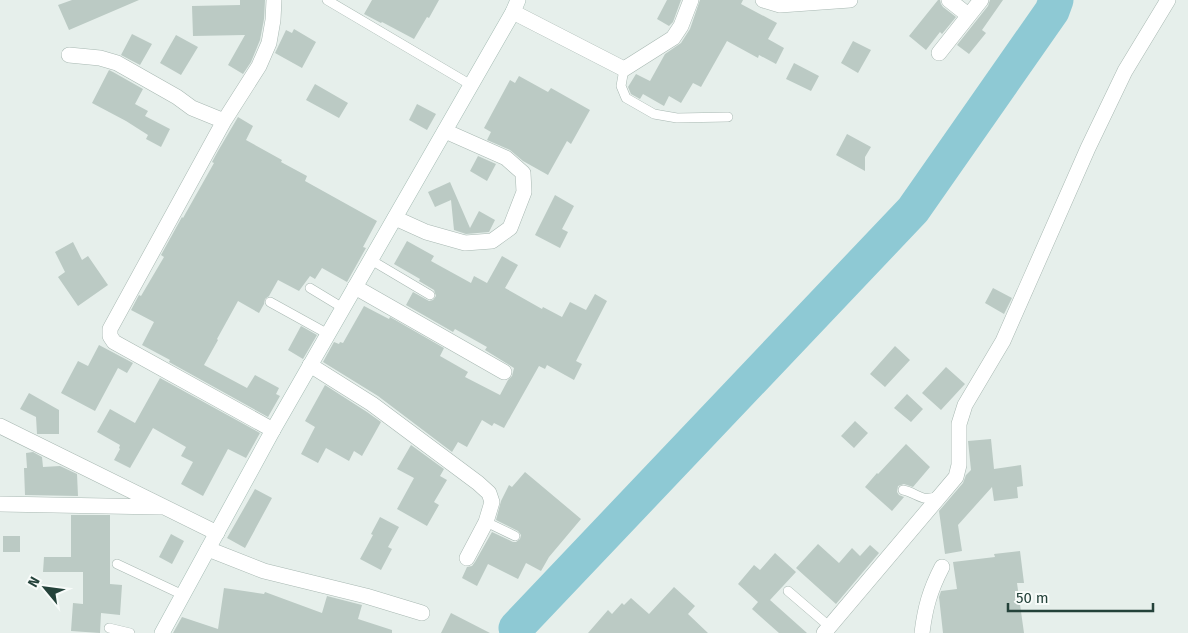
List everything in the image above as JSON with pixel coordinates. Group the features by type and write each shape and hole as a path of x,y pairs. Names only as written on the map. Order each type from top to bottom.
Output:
{"street":[{"path":"273,430 114,342 110,336 110,328 224,121 259,66 269,43 274,0"},
{"path":"162,633 273,430 515,6 624,69 673,38 681,26 691,0"},
{"path":"763,0 780,5 850,0"},
{"path":"949,0 968,15"},
{"path":"940,53 981,0"},
{"path":"830,631 956,477 959,465 959,424 964,405 1003,341 1088,148 1125,71 1168,0"},
{"path":"69,55 100,58 117,63 177,97 192,108 224,121"},
{"path":"395,218 426,232 464,243 492,241 510,228 524,192 523,173 506,158 445,131"},
{"path":"355,288 504,372"},
{"path":"310,365 372,404 489,492 492,502 486,522 467,558"},
{"path":"0,426 217,533"},
{"path":"0,504 162,507"},
{"path":"208,549 264,571 422,612"},
{"path":"922,633 924,612 929,595 942,567"}],"lane":[{"path":"327,0 471,85"},
{"path":"624,69 621,86 626,98 654,114 677,118 728,116"},
{"path":"371,260 430,296"},
{"path":"310,288 343,308"},
{"path":"270,302 328,334"},
{"path":"903,490 926,499 942,494"},
{"path":"486,522 515,536"},
{"path":"117,564 183,595"},
{"path":"788,591 830,631"},
{"path":"108,628 130,633"}],"building":[{"path":"72,0 139,0 69,30 58,5"},
{"path":"240,0 265,0 260,40 251,62 243,74 228,65 245,35 193,36 192,6 240,5"},
{"path":"372,0 439,0 414,39 364,14"},
{"path":"667,0 681,0 673,22 669,26 657,19"},
{"path":"700,0 743,0 741,4 777,23 768,39 784,48 776,64 759,55 758,58 727,41 701,87 693,83 681,103 669,96 664,106 643,94 640,99 631,94 628,87 636,74 650,81 665,54 681,43 690,29"},
{"path":"938,0 940,0 943,7 956,17 942,34 940,32 926,50 909,36"},
{"path":"990,0 1003,0 982,30 986,33 969,54 957,45 988,6"},
{"path":"294,29 316,42 302,68 275,53 286,30 292,33"},
{"path":"132,34 152,44 140,65 121,55"},
{"path":"176,35 198,47 181,75 160,63"},
{"path":"853,41 871,50 858,73 841,63"},
{"path":"794,63 819,76 811,91 786,79"},
{"path":"109,70 143,89 135,104 148,111 145,116 170,129 161,147 146,139 148,135 92,103"},
{"path":"519,76 548,92 551,88 590,110 571,144 567,141 548,175 523,161 510,150 487,140 491,132 484,128 510,80 515,83"},
{"path":"315,84 348,103 339,118 306,100"},
{"path":"417,104 436,114 427,130 409,120"},
{"path":"238,117 253,126 246,140 307,176 305,181 377,221 363,247 366,248 347,282 322,268 315,279 310,276 299,291 278,280 269,296 265,299 259,313 238,301 204,365 247,388 255,375 279,388 276,394 280,396 268,417 142,345 154,322 131,310 164,257 161,255"},
{"path":"847,134 871,147 865,157 865,171 836,155"},
{"path":"478,156 496,164 487,181 470,171"},
{"path":"450,182 470,228 479,211 495,220 489,232 466,234 454,230 451,200 435,207 428,192"},
{"path":"555,195 574,206 562,229 568,232 560,248 535,235"},
{"path":"407,241 434,256 431,261 471,283 474,276 487,283 502,256 518,265 505,288 542,309 543,307 562,317 570,302 586,310 595,294 607,301 576,361 582,364 574,380 547,365 545,369 539,366 504,428 494,423 492,426 482,420 467,447 458,442 452,452 378,396 323,362 334,342 343,343 364,306 389,319 390,317 444,348 440,356 468,372 465,377 500,395 512,376 514,368 485,350 487,347 455,329 453,332 406,305 413,292 429,301 433,300 436,296 434,290 419,281 420,279 394,264"},
{"path":"73,242 82,260 88,256 108,285 78,306 58,277 65,272 55,252"},
{"path":"993,288 1012,298 1004,314 985,303"},
{"path":"301,326 317,335 303,359 288,350"},
{"path":"99,345 133,363 127,373 118,368 95,411 61,393 78,361 88,366"},
{"path":"895,346 910,360 885,387 870,374"},
{"path":"946,367 965,384 941,410 922,393"},
{"path":"160,378 260,433 246,458 228,449 203,496 181,484 193,462 181,456 186,447 153,428 130,468 114,460 120,445 97,432 110,409 135,423"},
{"path":"325,385 381,422 362,456 354,451 349,461 326,448 318,463 301,454 315,427 305,421"},
{"path":"29,393 59,410 59,434 37,434 36,417 20,409"},
{"path":"907,394 923,409 911,422 894,408"},
{"path":"855,421 868,433 854,448 841,436"},
{"path":"991,439 994,469 1021,465 1023,486 1017,487 1018,498 994,501 992,487 958,525 962,551 945,554 939,511 963,483 966,475 971,470 968,441"},
{"path":"906,444 930,467 913,487 904,484 898,486 897,492 904,497 892,511 865,487"},
{"path":"411,445 444,469 440,476 447,480 434,502 439,505 427,526 397,509 414,478 397,469"},
{"path":"33,452 42,457 43,467 60,466 77,474 78,496 25,495 24,468 27,468 26,453"},
{"path":"525,472 581,519 549,557 541,571 526,563 518,579 488,564 477,586 462,578 467,567 472,566 475,562 492,532 513,542 520,539 521,535 518,531 496,520 501,501 509,485 512,487"},
{"path":"255,489 272,498 245,548 227,538"},
{"path":"71,515 110,515 110,584 122,585 120,615 101,613 100,633 71,631 73,603 83,604 83,572 43,572 44,557 71,557"},
{"path":"380,517 399,527 388,547 392,549 381,570 360,559"},
{"path":"171,534 184,541 172,564 159,557"},
{"path":"3,536 20,536 20,552 3,552"},
{"path":"818,544 839,563 852,548 860,556 870,545 879,553 836,604 796,568"},
{"path":"1020,551 1024,583 1017,583 1024,633 943,633 939,597 941,591 957,589 953,562 995,557 994,554"},
{"path":"775,553 796,572 770,600 807,633 779,633 752,609 758,602 738,584 754,565 760,570"},
{"path":"674,587 695,606 688,614 708,633 588,633 608,610 612,614 622,603 624,605 631,598 649,614"},
{"path":"224,588 264,594 265,592 322,613 327,596 362,605 358,619 392,630 392,633 173,633 182,617 218,629"},
{"path":"451,613 490,633 441,633"}],"waterway":[{"path":"518,633 516,628 913,210 1052,11 1056,0"}]}
